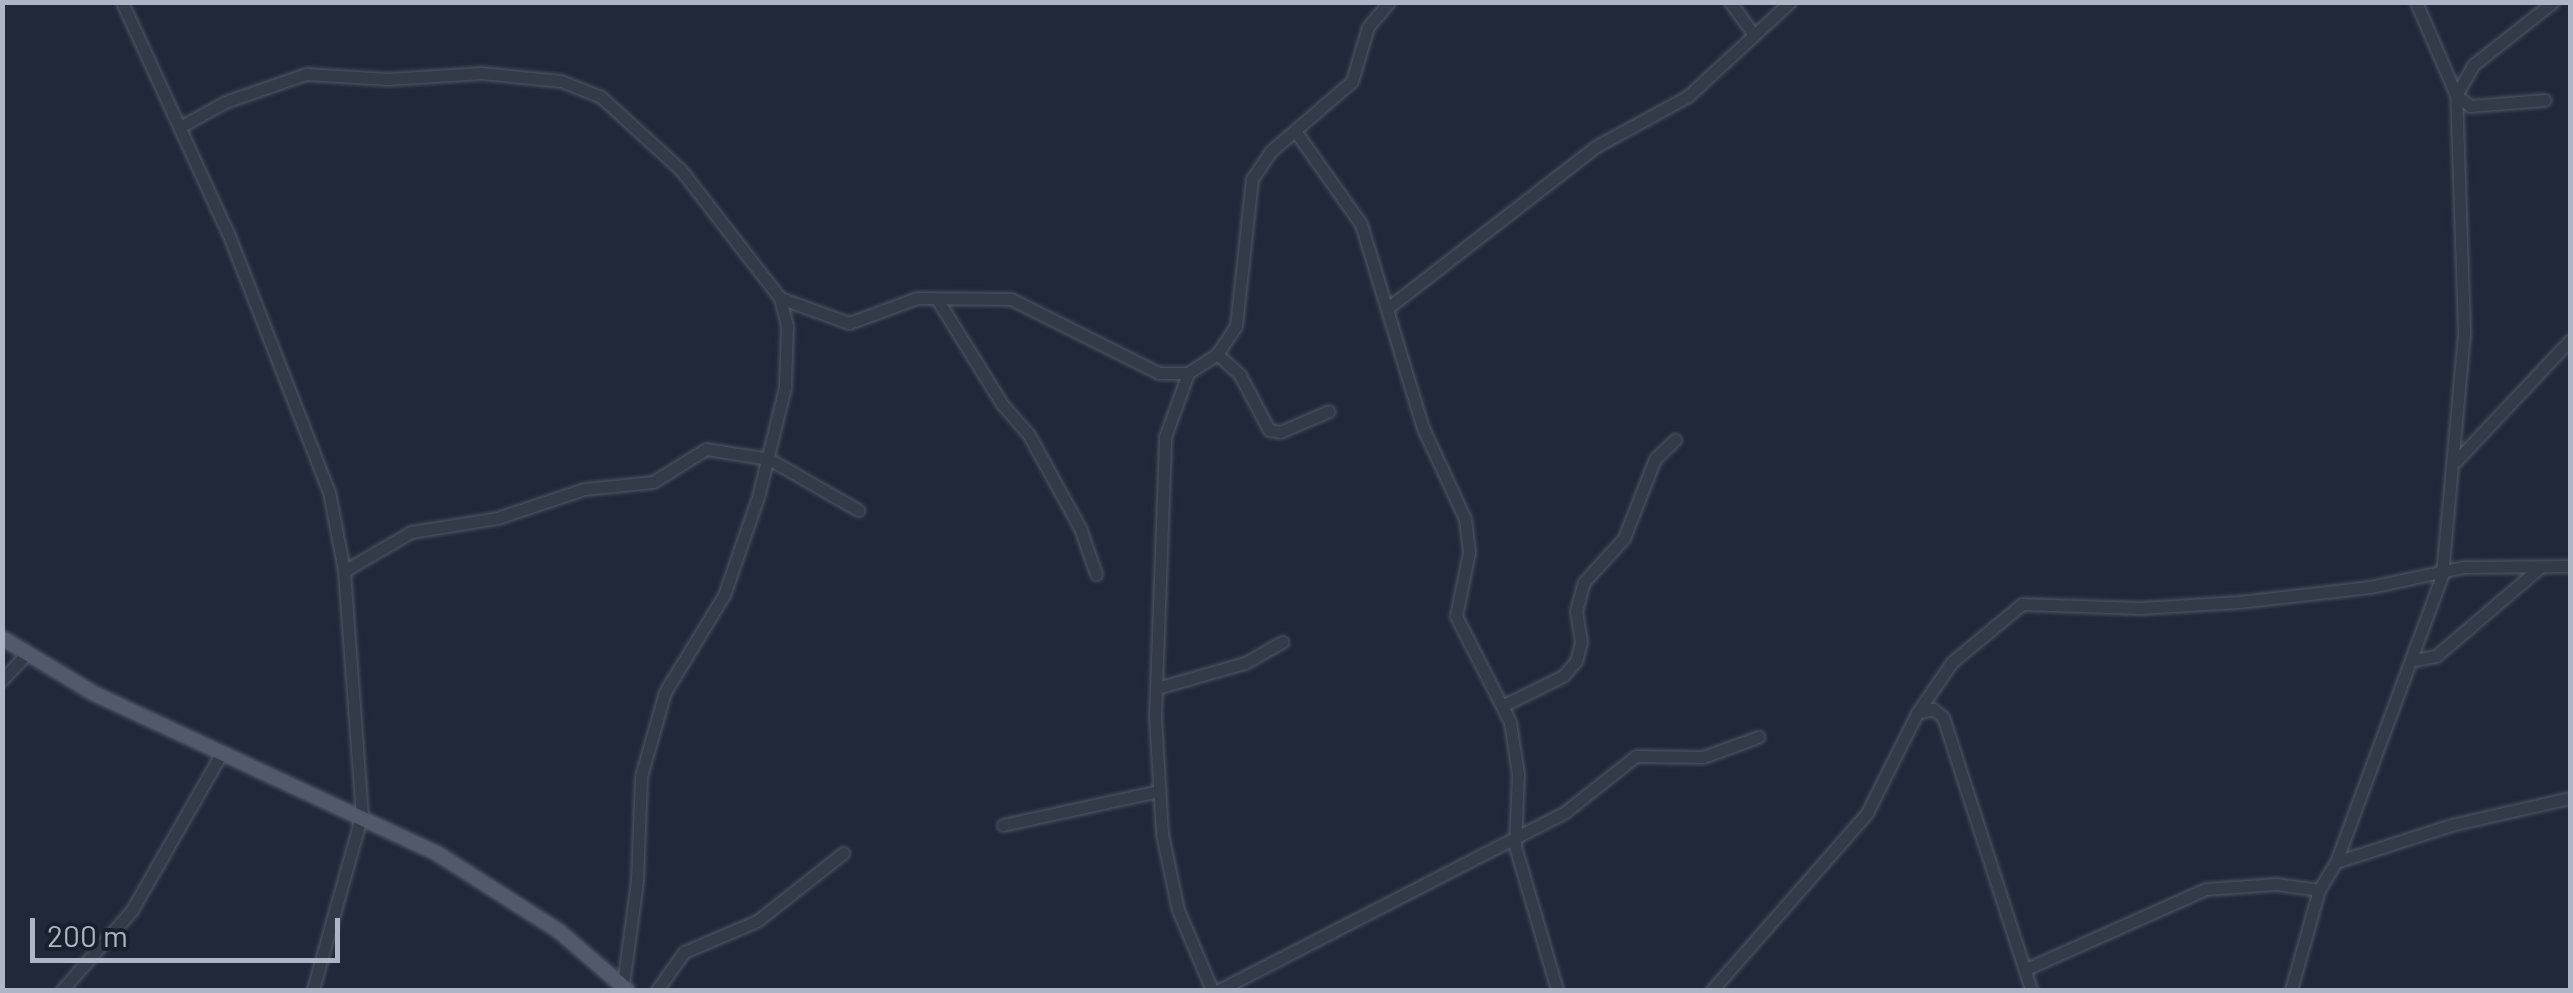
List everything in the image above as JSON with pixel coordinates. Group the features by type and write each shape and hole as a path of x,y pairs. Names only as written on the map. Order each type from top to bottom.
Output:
{"main road":[{"path":"2,638 26,654 222,752 362,814 559,931 625,988"}],"street":[{"path":"122,2 180,127 329,492 344,572 362,814 313,990"},
{"path":"780,298 849,324 917,298 1011,300 1159,373 1188,372 1217,354 1236,326 1252,179 1271,152 1298,134 1352,81 1368,27 1389,2"},
{"path":"1730,2 1754,36"},
{"path":"1389,307 1595,147 1688,96 1790,2"},
{"path":"2291,990 2319,890 2336,862 2414,660 2442,575 2456,461 2464,331 2456,95 2416,2"},
{"path":"2456,95 2472,65 2552,2"},
{"path":"180,127 225,102 306,74 388,80 482,73 561,81 601,96 682,170 780,298 788,352 769,459 724,595 670,682 647,750 625,988"},
{"path":"2456,95 2470,106 2544,100"},
{"path":"1298,134 1361,224 1423,428 1469,534 1456,616 1504,705 1518,774 1515,836 1557,990"},
{"path":"937,299 1002,404 1030,435 1080,528 1096,574"},
{"path":"2456,461 2570,340"},
{"path":"1217,354 1240,376 1269,430 1280,432 1329,412"},
{"path":"1188,372 1159,476 1158,791 1178,910 1215,990 1566,812 1636,756 1704,758 1758,737"},
{"path":"1504,705 1563,676 1576,661 1576,611 1584,582 1624,538 1656,460 1675,440"},
{"path":"344,572 411,532 497,518 584,488 653,482 706,449 769,459 858,510"},
{"path":"1712,990 1848,838 1917,714 1952,662 2022,604 2140,608 2238,602 2442,575 2494,564 2570,566"},
{"path":"2414,660 2436,656 2539,568"},
{"path":"1157,688 1245,663 1282,642"},
{"path":"2,680 26,654"},
{"path":"1917,714 1932,709 1943,717 2031,990"},
{"path":"62,990 132,910 222,752"},
{"path":"1002,825 1158,791"},
{"path":"2336,862 2452,825 2570,798"},
{"path":"657,990 684,952 756,920 843,853"},
{"path":"2026,970 2206,890 2276,884 2319,890"}]}
